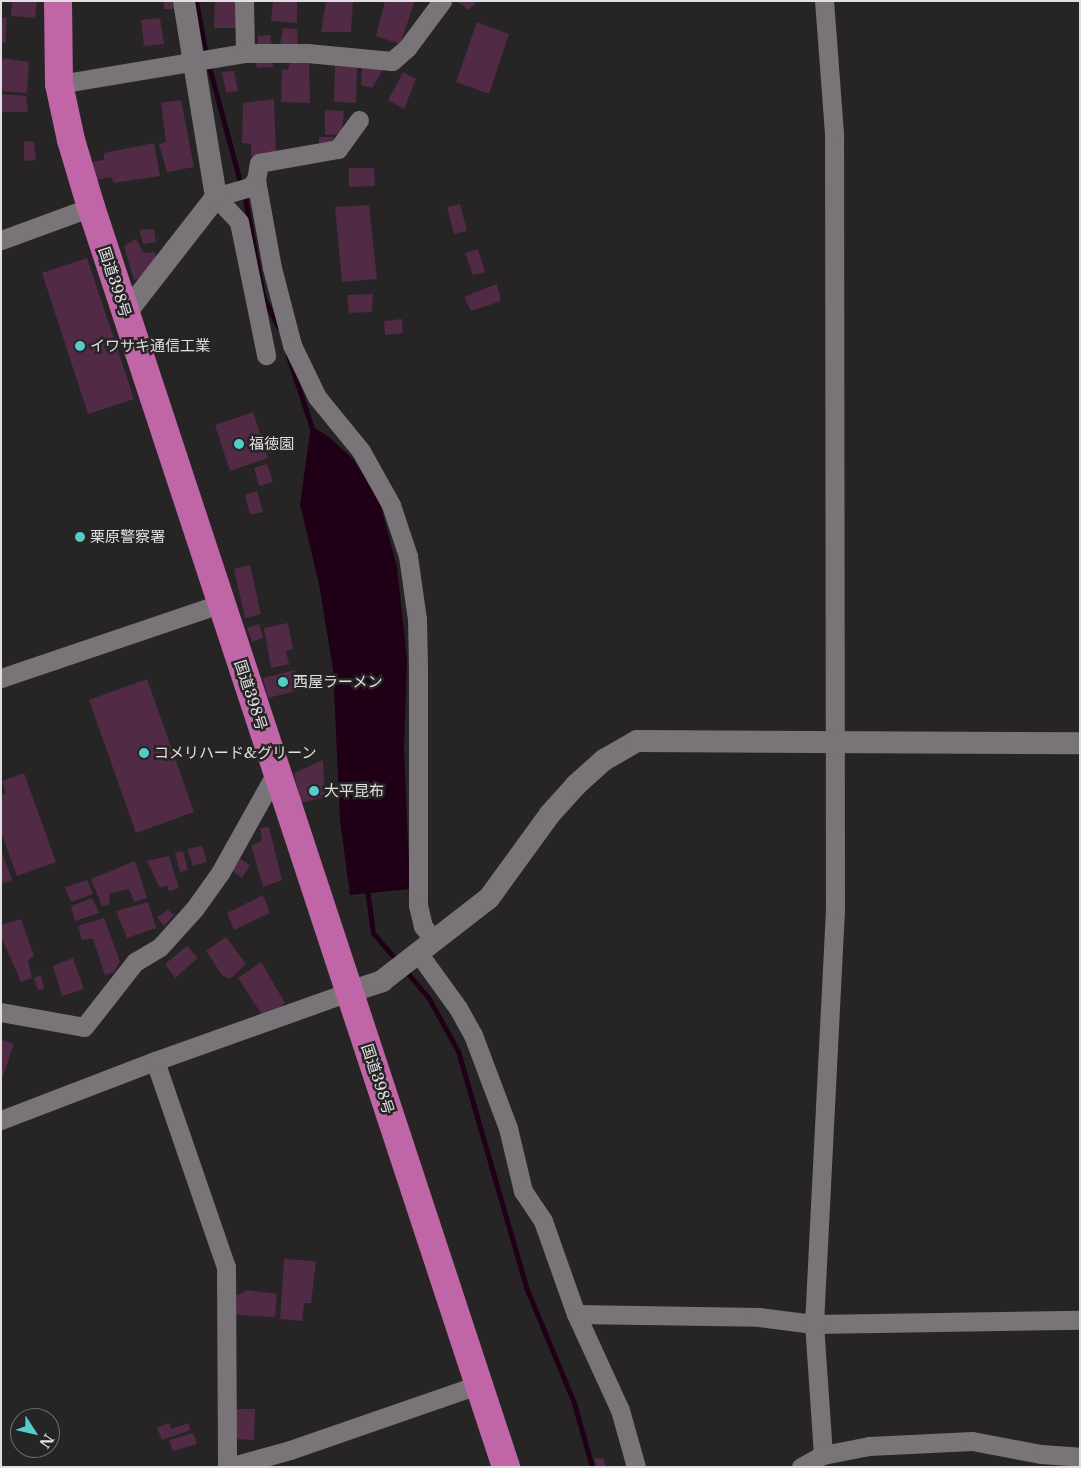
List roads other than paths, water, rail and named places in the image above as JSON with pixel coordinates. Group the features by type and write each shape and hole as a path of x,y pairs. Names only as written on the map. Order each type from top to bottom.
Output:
{"highway":[{"name":"国道398号","path":"58,1 59,84 71,140 91,207 506,1467"}],"street":[{"path":"184,1 223,193 239,222 266,355"},
{"path":"244,1 245,53"},
{"path":"59,84 198,63 223,56 245,53 307,54 392,61 407,48 442,1"},
{"path":"823,1455 814,1324 835,910 834,133 824,1"},
{"path":"358,120 338,149 259,163 253,183 292,345 316,397 361,451 391,505 408,556 417,619 418,905 423,926 422,951 473,1035 508,1128 523,1191 543,1221 576,1314 620,1410 636,1467"},
{"path":"125,314 223,193 253,183"},
{"path":"1,240 91,207"},
{"path":"1,678 222,603"},
{"path":"1,1120 155,1061 382,980 489,898 550,814 576,785 604,760 637,741 1080,743"},
{"path":"1,1012 84,1027 135,962 160,947 195,908 220,873 276,773"},
{"path":"155,1061 226,1267 228,1467 290,1450 478,1385"},
{"path":"576,1314 759,1318 814,1324 1080,1320"},
{"path":"801,1467 823,1455 869,1446 972,1441 1041,1454 1080,1457"}],"waterway":[{"path":"196,1 206,55"},
{"path":"208,63 241,185"},
{"path":"244,193 263,296 278,327"},
{"path":"288,356 313,431"},
{"path":"367,889 373,933 399,963"},
{"path":"406,971 428,997 458,1051 526,1287 574,1403 592,1467"}],"place":[{"name":"イワサキ通信工業","path":"80,346"},
{"name":"福徳園","path":"239,444"},
{"name":"栗原警察署","path":"80,537"},
{"name":"西屋ラーメン","path":"283,682"},
{"name":"コメリハード&グリーン","path":"144,753"},
{"name":"大平昆布","path":"314,791"}]}
